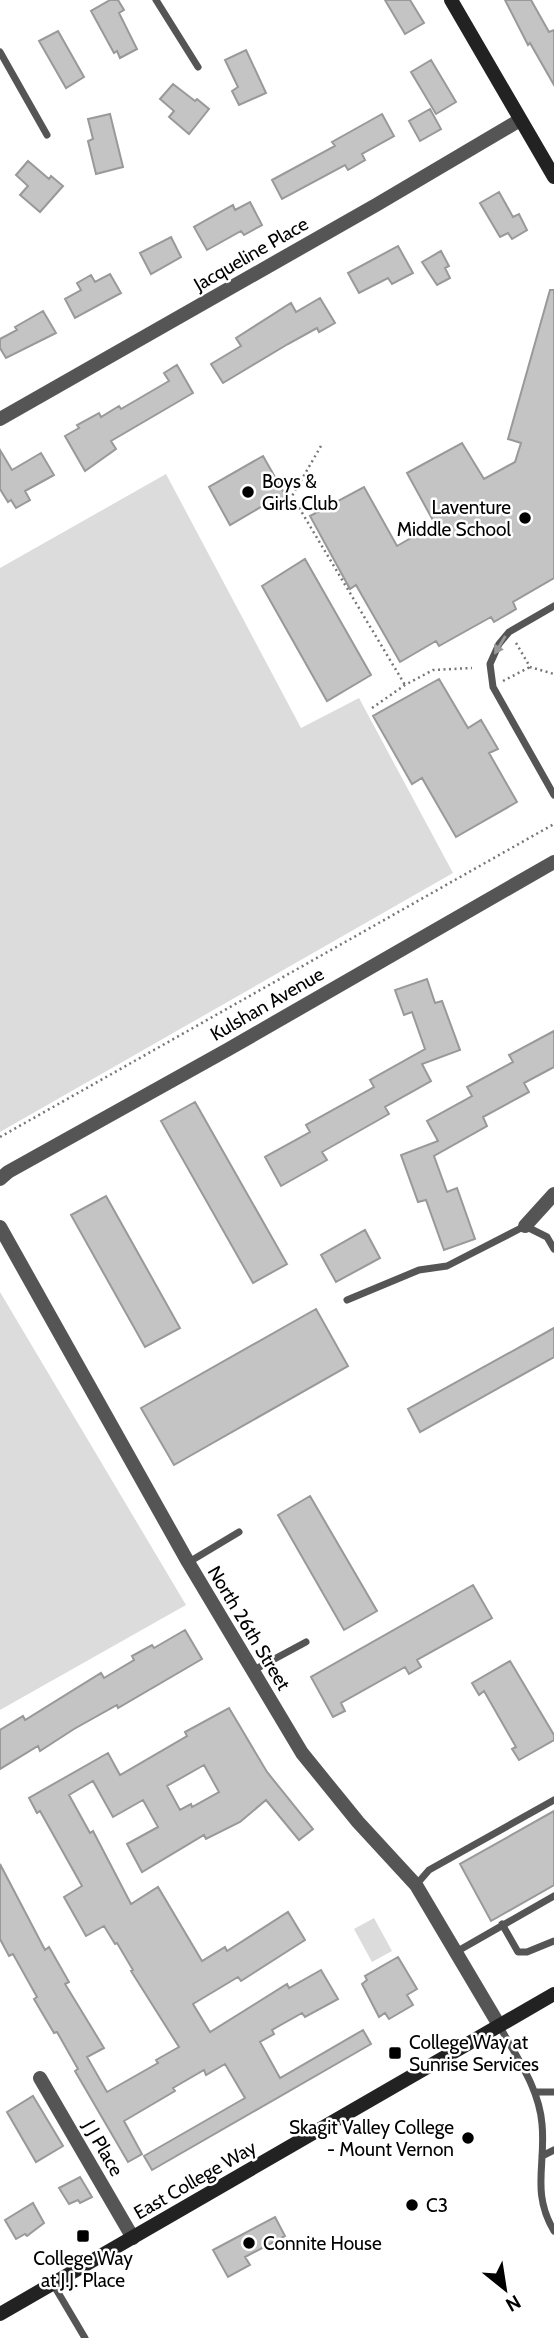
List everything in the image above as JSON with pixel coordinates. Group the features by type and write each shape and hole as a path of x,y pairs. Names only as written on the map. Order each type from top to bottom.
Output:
{"main road":[{"path":"451,0 554,177"},
{"name":"East College Way","path":"0,2314 554,1994"}],"street":[{"name":"Jacqueline Place","path":"0,419 520,120"},
{"name":"Kulshan Avenue","path":"3,1172 227,1050 554,862"},
{"path":"525,1226 554,1194"},
{"name":"North 26th Street","path":"0,1227 252,1671 313,1768 416,1885 499,2025"},
{"name":"J J Place","path":"40,2078 133,2238"}],"lane":[{"path":"156,0 198,67"},
{"path":"0,52 47,135"},
{"path":"554,607 509,632 499,644 490,664 494,687 554,795"},
{"path":"347,1300 419,1269 447,1266 525,1226 547,1237 554,1249"},
{"path":"188,1562 239,1532"},
{"path":"252,1671 306,1642"},
{"path":"416,1885 429,1870 554,1800"},
{"path":"456,1952 554,1896"},
{"path":"502,1924 518,1952 527,1952 554,1941"},
{"path":"499,2025 536,2092 543,2125 540,2198 554,2231"},
{"path":"536,2092 554,2092"},
{"path":"542,2156 554,2150"},
{"path":"53,2284 85,2338"}],"path":[{"path":"321,446 292,496 405,685"},
{"path":"509,632 530,667 554,674"},
{"path":"372,708 433,670 472,667"},
{"path":"0,1137 554,824"}],"shaded area":[{"path":"166,474 301,728 359,698 453,873 0,1132 0,568"},
{"path":"0,1292 186,1605 0,1710"},
{"path":"374,1918 392,1951 372,1962 354,1929"}],"building":[{"path":"110,0 118,0 124,10 119,13 137,49 120,58 117,51 114,53 91,11"},
{"path":"385,0 410,0 424,23 405,34"},
{"path":"505,0 531,0 549,32 554,30 554,85 530,43 528,45"},
{"path":"58,31 84,77 66,88 39,41"},
{"path":"246,50 266,93 239,105 232,91 238,87 225,60"},
{"path":"431,60 456,102 436,114 411,72"},
{"path":"173,84 209,109 189,134 169,117 174,111 160,99"},
{"path":"430,109 441,129 420,141 409,121"},
{"path":"110,114 123,167 96,174 88,141 93,139 88,119"},
{"path":"382,114 394,136 362,154 365,160 348,170 345,165 282,199 272,180 335,146 332,142"},
{"path":"28,161 49,179 51,176 63,186 40,212 20,195 28,186 16,175"},
{"path":"499,192 513,217 519,214 527,230 512,239 508,233 500,237 480,203"},
{"path":"250,202 262,225 244,235 241,231 207,250 194,227 233,205 235,210"},
{"path":"171,237 181,257 151,274 140,253"},
{"path":"398,246 413,273 392,284 388,278 359,293 348,273"},
{"path":"441,251 449,266 445,268 450,278 437,285 422,262"},
{"path":"110,274 121,293 75,318 65,299 81,290 77,283 91,275 95,282"},
{"path":"550,290 554,290 554,578 513,602 516,609 494,622 491,617 439,646 436,641 400,662 356,585 350,589 310,516 364,487 397,546 435,524 407,473 462,443 484,479 515,462 521,443 508,439"},
{"path":"320,298 335,323 319,332 317,328 223,383 211,364 241,346 236,338 291,303 296,312"},
{"path":"43,311 56,333 6,358 0,348 0,339"},
{"path":"177,365 193,393 111,441 116,449 85,471 65,436 79,428 77,425 99,413 101,417 119,406 121,409 169,381 164,373"},
{"path":"0,450 12,470 41,453 54,475 25,491 30,500 16,508 11,500 8,502 0,489"},
{"name":"Boys & Girls Club","path":"263,456 287,498 269,508 266,504 230,525 209,487"},
{"path":"305,559 371,675 327,701 262,586"},
{"path":"439,679 468,728 481,720 498,749 489,753 517,802 456,837 422,778 412,784 373,716"},
{"path":"427,979 435,1003 442,1001 460,1050 422,1064 431,1081 385,1107 389,1114 322,1152 327,1160 281,1186 265,1157 310,1132 306,1125 374,1087 370,1080 425,1049 412,1012 404,1015 395,990"},
{"path":"554,1031 554,1067 524,1083 529,1092 483,1117 487,1126 434,1156 447,1192 457,1188 475,1239 444,1250 426,1200 418,1202 401,1155 438,1141 427,1121 472,1096 467,1087 513,1062 509,1055"},
{"path":"195,1102 287,1264 253,1283 161,1121"},
{"path":"106,1196 180,1328 145,1347 71,1215"},
{"path":"365,1230 380,1258 336,1282 321,1255"},
{"path":"316,1309 348,1366 174,1465 141,1408"},
{"path":"554,1328 554,1357 420,1432 408,1409"},
{"path":"310,1496 377,1611 344,1630 278,1515"},
{"path":"473,1585 492,1618 417,1660 421,1667 409,1674 405,1667 341,1703 345,1711 333,1717 311,1677"},
{"path":"185,1630 202,1659 118,1708 117,1705 74,1729 40,1751 38,1746 0,1769 0,1730 23,1716 25,1720 101,1673 104,1678 134,1660 132,1656 152,1645 154,1648"},
{"path":"510,1661 554,1735 554,1740 519,1760 512,1749 516,1747 484,1691 479,1695 472,1683"},
{"path":"229,1708 267,1772 313,1829 299,1840 266,1800 240,1822 206,1839 204,1835 142,1872 127,1844 158,1827 143,1800 113,1817 93,1781 69,1795 90,1833 93,1831 131,1904 158,1887 202,1961 225,1947 227,1951 288,1912 305,1940 241,1981 238,1977 193,2004 210,2032 287,1984 289,1988 321,1970 338,1999 305,2017 302,2013 272,2030 274,2034 260,2042 280,2078 363,2030 371,2044 152,2170 144,2156 245,2098 225,2064 206,2075 204,2070 173,2088 175,2091 124,2121 142,2154 128,2162 75,2071 78,2069 57,2032 54,2033 34,1999 37,1997 13,1954 9,1956 0,1939 0,1864 45,1950 49,1947 69,1982 65,1984 104,2048 87,2057 107,2092 158,2063 156,2060 179,2047 104,1926 86,1936 64,1897 82,1886 40,1811 37,1813 29,1798 108,1753 120,1775 187,1736 185,1732","holes":["204,1765 219,1792 192,1807 191,1804 180,1810 167,1786"]},
{"path":"554,1811 554,1885 491,1921 460,1864"},
{"path":"398,1957 417,1989 407,1995 413,2005 389,2019 385,2013 379,2017 362,1984 367,1980 365,1976"},
{"path":"33,2096 63,2146 36,2162 7,2112"},
{"path":"80,2177 92,2197 80,2203 78,2200 69,2204 59,2188"},
{"path":"33,2203 44,2223 27,2236 25,2234 16,2239 5,2220"},
{"name":"Connite House","path":"275,2217 285,2236 245,2257 250,2265 228,2277 213,2250"}],"place":[{"name":"Boys & Girls Club","path":"248,492"},
{"name":"Laventure Middle School","path":"525,518"},
{"name":"College Way at Sunrise Services","path":"395,2053"},
{"name":"Skagit Valley College - Mount Vernon","path":"468,2138"},
{"name":"C3","path":"412,2205"},
{"name":"College Way at J.J. Place","path":"83,2236"},
{"name":"Connite House","path":"249,2243"}]}
